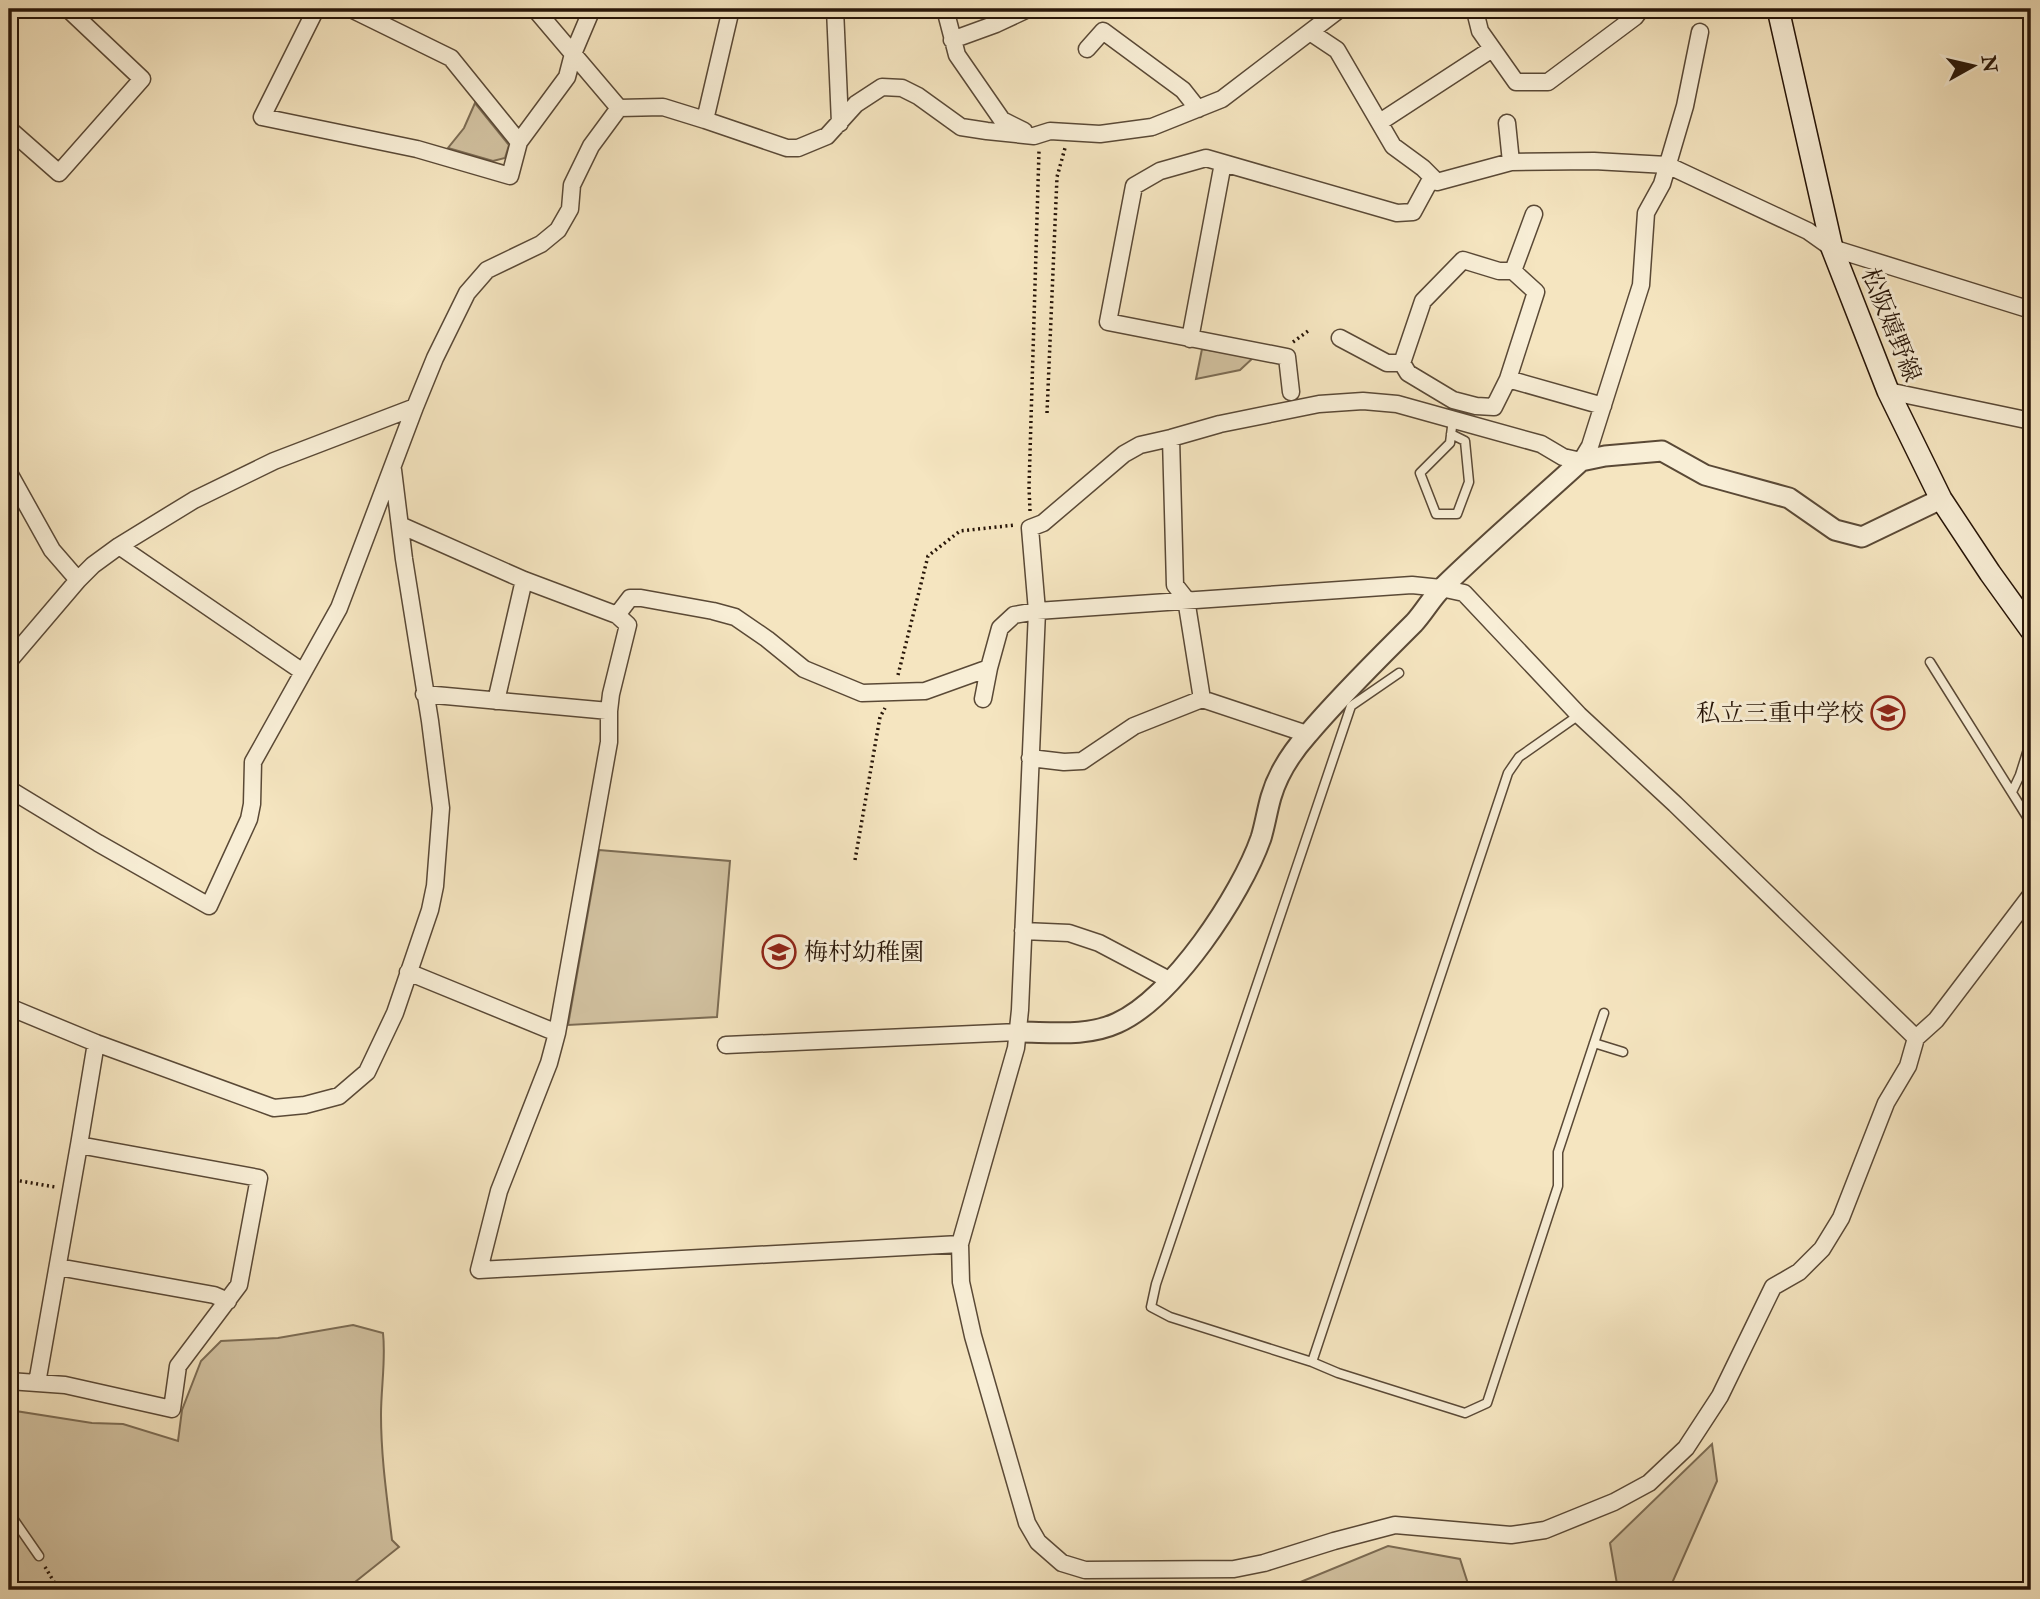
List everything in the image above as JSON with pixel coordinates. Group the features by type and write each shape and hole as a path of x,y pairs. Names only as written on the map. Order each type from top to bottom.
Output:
{"main road":[{"name":"松阪嬉野線","path":"1778,9 1832,248 1888,391 1941,499 2031,630"}],"street":[{"path":"9,129 59,173 142,79 68,9"},
{"path":"316,9 262,117 416,149 510,176 519,142 567,77 573,54 592,9"},
{"path":"351,9 373,13 452,58 519,142"},
{"path":"535,9 619,108"},
{"path":"705,120 732,9"},
{"path":"835,9 840,123"},
{"path":"945,9 957,55 1002,120 1034,136"},
{"path":"952,40 970,35 1028,9"},
{"path":"1475,11 1480,31 1516,82 1548,82 1635,17 1641,9"},
{"path":"619,108 663,107 787,148 798,148 827,136 856,104 882,87 902,89 918,96 961,127 1034,136 1050,131 1100,134 1152,127 1222,99 1336,12"},
{"path":"1087,49 1103,31 1182,90 1198,109"},
{"path":"1310,32 1337,50 1393,146 1437,182 1511,162 1594,161 1667,165 1808,231 1832,248 2031,310"},
{"path":"726,1045 1018,1032 1077,1032 1116,1024 1143,1006 1171,981 1226,909 1261,838 1278,779 1289,758 1307,734 1421,615 1441,588 1581,461 1590,446 1641,285 1646,213 1661,184 1685,106 1700,32"},
{"path":"1380,121 1492,49"},
{"path":"9,789 98,844 209,906 249,819 253,762 339,608 415,407 435,358 467,293 487,270 541,244 558,230 570,209 572,185 592,146 619,108"},
{"path":"1507,124 1511,162"},
{"path":"1291,393 1287,357 1108,323 1133,186 1160,171 1206,158 1397,212 1413,212 1432,177"},
{"path":"1190,339 1223,163"},
{"path":"1513,271 1534,214"},
{"path":"1463,260 1499,271 1513,271 1535,292 1508,379 1494,407 1453,400 1408,373 1402,363 1423,301 1463,260"},
{"path":"1340,338 1387,363 1402,363"},
{"path":"1508,379 1603,406"},
{"path":"1888,391 2031,421"},
{"path":"1941,499 1862,537 1835,530 1789,498 1705,475 1662,451 1581,461 1563,457 1541,444 1452,426 1397,404 1363,401 1319,404 1140,444 1124,454 1043,523 1030,528 1037,611 1018,1032 1016,1048 960,1244 961,1282 973,1336 1027,1523 1038,1542 1062,1563 1085,1570 1234,1569 1264,1563 1395,1525 1511,1535 1545,1530 1614,1502 1649,1483 1686,1448 1720,1396 1773,1287 1799,1272 1822,1249 1841,1218 1886,1104 1908,1066 1916,1038 1936,1020 2031,895"},
{"path":"11,654 93,565 194,500 274,461 415,407"},
{"path":"1171,438 1175,585 1186,599 1202,699"},
{"path":"9,1007 96,1043 274,1108 305,1105 339,1096 368,1072 396,1013 430,910 438,860 441,808 393,469"},
{"path":"9,474 52,550 78,580"},
{"path":"400,525 524,580 617,615 628,625 609,711 609,741 557,1033 549,1063 499,1192 479,1270 960,1244"},
{"path":"119,546 303,672"},
{"path":"496,701 524,580"},
{"path":"983,699 1000,628 1014,615 1186,599 1412,585 1464,593 1579,715 1916,1038"},
{"path":"617,615 630,598 642,598 735,617 804,669 862,693 925,691 989,668"},
{"path":"424,694 609,711"},
{"path":"1030,758 1082,761 1134,726 1202,699 1307,734"},
{"path":"1024,931 1069,933 1099,943 1171,981"},
{"path":"408,972 557,1033"},
{"path":"37,1383 96,1043"},
{"path":"9,1381 65,1385 172,1409 178,1366 239,1286 259,1178 79,1145"},
{"path":"58,1267 214,1295 228,1301"}],"lane":[{"path":"1452,426 1465,441 1469,482 1457,514 1436,514 1420,473 1450,443 1452,426"},
{"path":"1930,662 2029,820"},
{"path":"1399,673 1351,706 1165,1258 1151,1307 1170,1317 1465,1413 1487,1403 1558,1186 1558,1152 1604,1013"},
{"path":"1312,1362 1508,773 1519,757 1579,715"},
{"path":"2012,792 2031,740"},
{"path":"1594,1043 1623,1052"},
{"path":"9,1514 39,1556"}],"path":[{"path":"1336,12 1416,9"},
{"path":"1665,9 1673,9"},
{"path":"1046,413 1057,177 1064,158 1068,132"},
{"path":"1031,509 1029,487 1040,148 1034,136"},
{"path":"855,860 880,717 893,694 928,556 960,531 1018,524 1030,528"},
{"path":"9,1179 71,1190"},
{"path":"39,1556 59,1590"}],"shaded area":[{"path":"475,103 509,145 505,158 493,161 448,148 464,128"},
{"path":"1202,349 1254,357 1240,370 1196,379"},
{"path":"599,850 730,861 717,1017 568,1025"},
{"path":"353,1325 383,1333 383,1462 392,1540 399,1547 345,1590 9,1590 9,1410 92,1423 123,1424 178,1441 182,1410 201,1361 221,1341 278,1338"},
{"path":"1712,1444 1717,1481 1669,1590 1618,1590 1610,1543"},
{"path":"1388,1546 1460,1559 1470,1590 1281,1590"}],"place":[{"name":"私立三重中学校","path":"1888,713"},
{"name":"梅村幼稚園","path":"779,952"}]}
